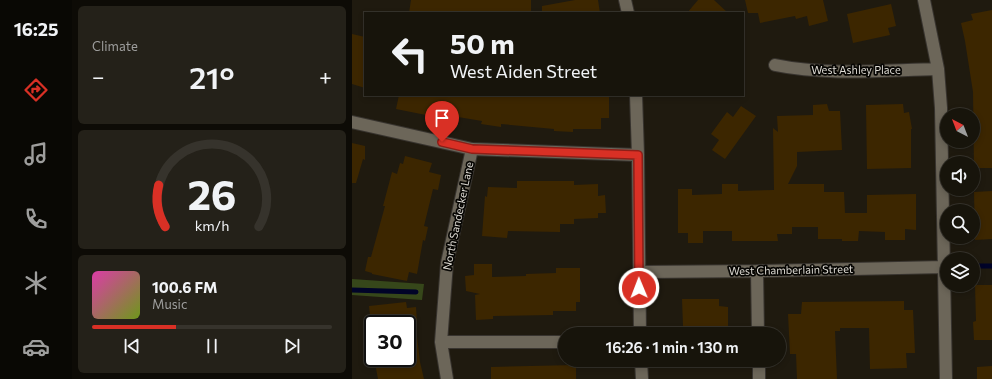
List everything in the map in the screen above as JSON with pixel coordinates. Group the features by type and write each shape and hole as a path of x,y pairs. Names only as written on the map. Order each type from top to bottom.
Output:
{"street":[{"path":"625,0 628,12"},
{"path":"924,0 938,69 941,108 944,252"},
{"name":"West Ashley Place","path":"775,65 824,71 938,69"},
{"path":"636,96 640,327"},
{"path":"352,122 472,149 638,155"},
{"name":"North Sandecker Lane","path":"447,379 441,342 447,263 472,149"},
{"name":"West Chamberlain Street","path":"639,272 940,267"},
{"path":"757,271 758,327"},
{"path":"944,292 946,379"},
{"path":"441,342 558,342"},
{"path":"641,367 642,379"},
{"path":"759,367 759,379"}],"green space":[{"path":"352,279 424,284 422,300 352,295"}],"building":[{"path":"411,0 531,0 531,12 409,12"},
{"path":"575,0 598,0 600,12 542,12 542,6"},
{"path":"698,0 714,0 727,12 688,12"},
{"path":"745,0 823,0 828,21 809,26 807,16 796,19 795,16 760,23 758,13 748,13"},
{"path":"891,4 896,26 888,28 890,35 853,43 847,14"},
{"path":"992,10 992,168 980,168 980,156 974,156 974,148 980,148 980,108 973,108 973,92 961,23 973,20 971,14"},
{"path":"352,34 364,37 364,88 352,84"},
{"path":"399,96 609,96 609,118 601,118 601,129 573,129 573,132 501,124 501,127 481,124 482,121 446,115 446,119 396,109"},
{"path":"827,104 829,111 840,111 842,150 797,152 797,166 788,184 824,184 824,192 844,192 845,213 867,213 867,195 916,194 916,230 905,229 905,240 885,240 885,232 859,231 858,241 818,239 818,227 792,227 792,234 777,234 778,241 732,241 732,231 703,231 703,243 688,243 688,233 678,233 678,189 692,189 692,195 722,194 722,184 738,184 738,191 774,190 773,128 778,132 777,116 813,115 813,105"},
{"path":"903,104 904,113 909,112 912,129 911,168 867,169 866,105"},
{"path":"741,106 756,116 725,159 712,150 719,140 711,134 727,112 733,117"},
{"path":"352,143 365,146 365,160 363,159 356,183 352,183"},
{"path":"405,156 432,163 429,172 441,175 438,190 433,189 424,226 428,227 425,241 423,240 417,274 409,272 407,281 372,274 365,271 368,257 371,257 385,206 383,206 392,172 397,174 400,163 403,164"},
{"path":"517,181 574,181 574,185 598,184 598,196 605,195 606,213 598,213 598,218 574,219 574,224 560,224 560,232 508,231 507,238 482,236 485,196 487,197 488,187 517,188"},
{"path":"992,191 992,239 980,240 980,204 974,204 974,196 980,196 980,192"},
{"path":"474,264 492,264 492,277 556,273 556,268 580,268 580,302 576,302 576,311 553,311 553,315 493,316 493,319 476,320 475,295 480,294 466,291 465,276 474,275"},
{"path":"980,285 992,285 992,340 974,340 973,322 976,321 975,292 980,292"},
{"path":"682,299 719,299 719,306 728,307 728,326 683,326"},
{"path":"904,301 904,310 913,310 915,353 906,353 907,368 870,369 869,328 840,328 840,331 835,331 837,379 797,379 796,354 790,354 788,314 801,314 802,302"},
{"path":"406,302 407,308 416,307 417,322 416,315 370,315 369,306"},
{"path":"416,327 420,362 424,379 378,379 376,367 416,367"},
{"path":"558,365 558,367 576,367 576,379 491,379 491,367"},
{"path":"992,366 992,379 977,379 977,367"}],"waterway":[{"path":"980,266 992,266"},
{"path":"352,290 416,292"}],"route":[{"path":"442,142 472,149 638,155 639,288"}]}
